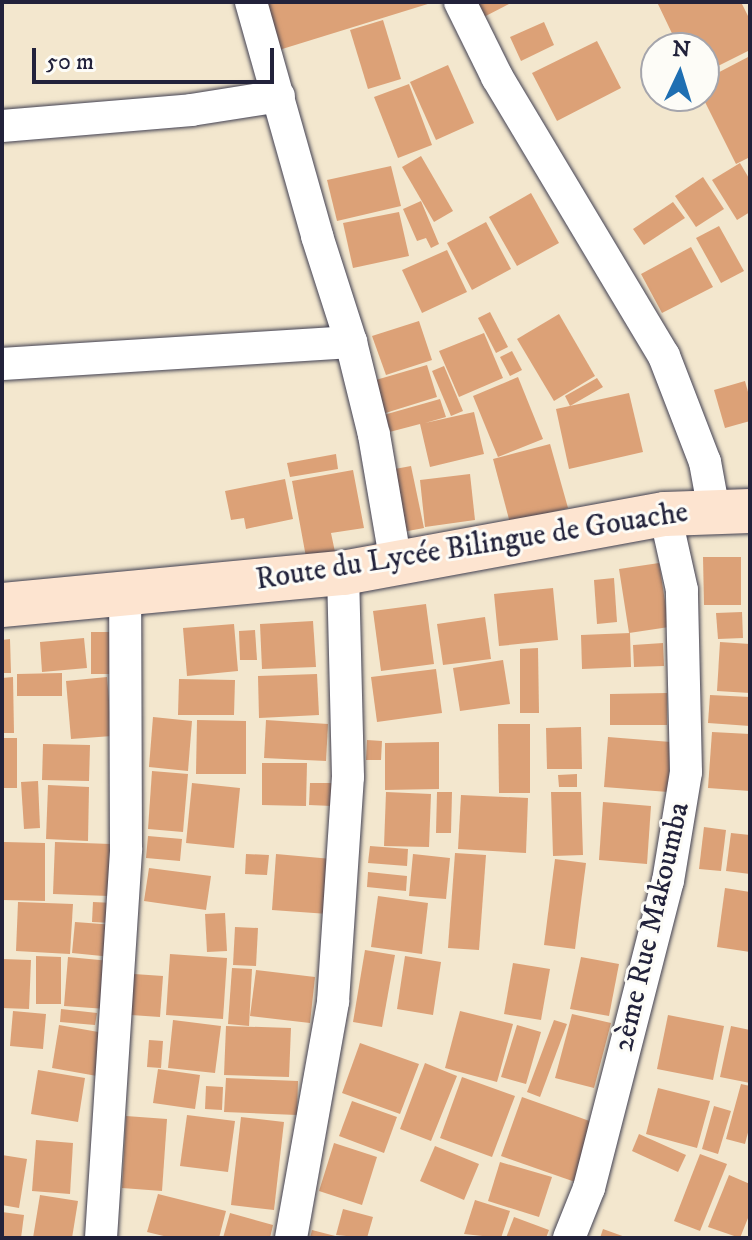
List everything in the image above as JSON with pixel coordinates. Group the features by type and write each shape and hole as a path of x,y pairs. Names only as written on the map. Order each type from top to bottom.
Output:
{"street":[{"path":"251,2 317,236 351,342 374,435 396,564"},
{"path":"460,2 497,77 664,356 705,462 732,511"},
{"path":"2,126 191,110 279,96"},
{"path":"2,364 351,342"},
{"name":"Route du Lycée Bilingue de Gouache","path":"2,605 343,573 665,514 732,511"},
{"name":"2ème Rue Makoumba","path":"569,1238 589,1188 668,881 686,772 682,590 665,514"},
{"path":"291,1238 333,1002 348,777 343,573"},
{"path":"101,1238 126,849 125,595"}],"building":[{"path":"264,2 431,2 431,3 279,50"},
{"path":"468,2 513,2 478,20"},
{"path":"657,2 741,2 750,20 750,50 720,65 720,32 671,32"},
{"path":"383,20 401,79 368,89 350,30"},
{"path":"544,22 554,45 521,61 510,37"},
{"path":"597,41 621,88 557,121 532,73"},
{"path":"750,56 750,157 736,164 710,112 720,112 720,72"},
{"path":"448,65 474,123 436,140 410,82"},
{"path":"409,84 432,145 398,158 374,97"},
{"path":"421,156 453,211 434,222 402,167"},
{"path":"740,163 750,180 750,212 737,220 712,180"},
{"path":"391,166 401,206 337,221 327,180"},
{"path":"703,177 724,209 696,227 675,196"},
{"path":"531,193 559,243 517,266 489,217"},
{"path":"421,201 439,244 431,248 426,238 417,241 403,209"},
{"path":"673,202 685,218 644,245 633,229"},
{"path":"399,212 409,256 353,268 343,223"},
{"path":"486,222 511,269 472,290 447,243"},
{"path":"719,226 744,271 721,283 696,238"},
{"path":"691,247 713,287 662,313 641,274"},
{"path":"447,250 467,292 422,313 402,270"},
{"path":"490,312 508,347 496,353 478,318"},
{"path":"559,314 595,376 554,401 517,339"},
{"path":"419,321 432,360 386,375 372,336"},
{"path":"484,333 503,378 459,397 439,351"},
{"path":"512,351 522,370 510,376 500,357"},
{"path":"427,365 437,397 379,415 369,382"},
{"path":"444,366 463,411 451,416 432,371"},
{"path":"518,377 543,439 498,457 473,396"},
{"path":"597,378 603,387 570,406 565,396"},
{"path":"745,381 750,399 750,421 725,428 714,390"},
{"path":"629,393 643,452 569,469 556,409"},
{"path":"440,399 446,417 425,423 474,412 484,454 430,467 420,424 378,435 373,418"},
{"path":"550,444 568,508 510,523 493,459"},
{"path":"336,454 338,469 290,477 287,463"},
{"path":"411,466 424,528 397,533 384,471"},
{"path":"353,470 364,528 331,533 335,552 306,557 292,481"},
{"path":"470,474 475,520 425,527 420,480"},
{"path":"285,479 293,519 246,529 244,518 231,520 225,491"},
{"path":"703,557 741,557 741,605 704,605"},
{"path":"659,563 669,627 629,633 619,569"},
{"path":"614,578 617,622 597,624 594,580"},
{"path":"553,588 558,640 499,646 494,594"},
{"path":"426,604 434,664 381,671 373,611"},
{"path":"742,612 743,638 718,639 716,613"},
{"path":"485,617 491,659 443,665 437,624"},
{"path":"313,621 316,667 262,669 260,624"},
{"path":"234,624 238,671 187,676 183,628"},
{"path":"255,630 257,660 240,660 239,631"},
{"path":"91,632 113,632 113,674 91,674"},
{"path":"630,633 631,667 582,669 581,635"},
{"path":"84,638 87,668 42,672 40,642"},
{"path":"10,639 11,673 2,673 2,640"},
{"path":"720,642 750,644 750,693 717,691"},
{"path":"663,643 664,666 634,667 633,645"},
{"path":"538,648 539,713 520,713 520,649"},
{"path":"503,660 510,704 460,711 453,668"},
{"path":"436,669 442,713 377,722 371,677"},
{"path":"62,673 62,696 17,696 17,674"},
{"path":"317,674 319,715 259,718 258,676"},
{"path":"13,677 14,733 2,733 2,678"},
{"path":"107,677 112,736 71,739 66,681"},
{"path":"179,679 235,680 234,715 178,715"},
{"path":"667,693 667,725 610,725 610,694"},
{"path":"710,695 750,697 750,726 708,723"},
{"path":"153,717 192,721 188,771 149,767"},
{"path":"197,720 246,721 246,774 196,774"},
{"path":"266,720 328,724 326,761 264,758"},
{"path":"498,724 530,724 530,793 499,793"},
{"path":"581,727 582,769 547,769 546,728"},
{"path":"712,732 750,734 750,791 708,788"},
{"path":"608,737 671,742 668,792 604,787"},
{"path":"2,738 17,738 17,788 2,788"},
{"path":"367,740 382,741 381,760 366,760"},
{"path":"439,742 439,789 385,790 385,743"},
{"path":"43,744 90,745 89,781 42,780"},
{"path":"262,763 307,763 306,806 262,805"},
{"path":"152,771 188,774 183,832 148,829"},
{"path":"577,774 577,787 559,787 558,775"},
{"path":"38,781 40,828 24,829 21,782"},
{"path":"192,783 240,788 234,848 186,843"},
{"path":"310,783 333,783 332,806 309,805"},
{"path":"48,785 89,787 88,841 46,839"},
{"path":"386,792 431,794 429,847 384,846"},
{"path":"437,792 452,792 451,833 436,833"},
{"path":"551,792 581,792 583,855 553,856"},
{"path":"461,795 528,798 526,853 458,849"},
{"path":"603,802 651,806 647,864 599,860"},
{"path":"704,827 726,830 721,871 699,869"},
{"path":"731,833 750,835 750,874 726,871"},
{"path":"148,836 182,839 180,861 146,858"},
{"path":"4,842 45,843 45,901 3,900"},
{"path":"55,842 111,844 109,896 53,894"},
{"path":"370,846 408,849 407,866 368,863"},
{"path":"455,853 486,855 479,950 448,948"},
{"path":"246,854 269,855 267,875 245,874"},
{"path":"276,854 332,859 328,914 272,910"},
{"path":"413,854 450,858 446,899 409,896"},
{"path":"555,859 586,863 575,949 544,945"},
{"path":"149,868 211,876 206,910 144,901"},
{"path":"368,872 407,876 406,891 367,887"},
{"path":"725,888 750,892 750,952 717,947"},
{"path":"378,896 428,903 422,954 371,947"},
{"path":"18,902 73,904 70,954 16,951"},
{"path":"93,902 114,903 113,923 92,922"},
{"path":"225,913 227,951 207,952 205,914"},
{"path":"75,922 115,925 112,957 72,953"},
{"path":"235,927 258,928 256,966 233,965"},
{"path":"365,950 395,955 382,1027 353,1022"},
{"path":"170,954 227,958 223,1019 166,1015"},
{"path":"36,956 61,957 61,1004 36,1004"},
{"path":"405,956 441,962 433,1015 397,1009"},
{"path":"68,957 110,961 106,1009 64,1006"},
{"path":"581,957 619,964 609,1016 570,1009"},
{"path":"2,959 31,960 29,1009 2,1008"},
{"path":"513,963 550,969 541,1020 504,1014"},
{"path":"232,968 252,969 249,1026 228,1024"},
{"path":"256,970 315,977 310,1023 250,1016"},
{"path":"134,974 163,976 160,1017 131,1015"},
{"path":"61,1009 97,1013 95,1025 60,1022"},
{"path":"13,1011 46,1014 43,1049 10,1046"},
{"path":"460,1011 513,1024 497,1082 445,1068"},
{"path":"572,1014 611,1023 594,1088 555,1078"},
{"path":"668,1015 724,1026 713,1080 657,1069"},
{"path":"173,1020 221,1026 215,1073 168,1068"},
{"path":"554,1020 567,1024 540,1097 527,1092"},
{"path":"59,1025 104,1033 97,1076 52,1068"},
{"path":"517,1025 541,1032 526,1084 501,1077"},
{"path":"226,1026 291,1028 289,1077 224,1075"},
{"path":"731,1026 750,1030 750,1083 720,1077"},
{"path":"149,1040 163,1041 161,1068 147,1067"},
{"path":"360,1043 419,1064 400,1114 342,1093"},
{"path":"425,1063 457,1076 431,1141 400,1129"},
{"path":"158,1069 200,1075 195,1109 153,1103"},
{"path":"38,1070 85,1078 78,1122 31,1114"},
{"path":"462,1077 515,1096 492,1157 440,1138"},
{"path":"226,1078 298,1081 297,1115 224,1112"},
{"path":"741,1084 750,1086 750,1125 745,1144 726,1139"},
{"path":"206,1086 223,1087 222,1110 205,1109"},
{"path":"658,1088 710,1101 697,1148 646,1134"},
{"path":"522,1097 598,1124 578,1183 501,1156"},
{"path":"352,1101 397,1117 384,1153 339,1136"},
{"path":"714,1106 731,1111 718,1154 702,1149"},
{"path":"187,1115 235,1121 228,1172 180,1166"},
{"path":"126,1116 167,1119 162,1191 122,1188"},
{"path":"241,1117 284,1122 274,1210 231,1205"},
{"path":"639,1134 686,1155 678,1172 632,1151"},
{"path":"36,1140 73,1143 70,1194 32,1191"},
{"path":"334,1143 377,1157 362,1205 319,1191"},
{"path":"435,1146 479,1164 464,1200 420,1181"},
{"path":"700,1154 727,1164 700,1231 674,1221"},
{"path":"2,1155 27,1159 19,1208 2,1205"},
{"path":"500,1162 552,1177 539,1217 488,1201"},
{"path":"729,1175 750,1184 750,1213 740,1238 708,1227"},
{"path":"158,1194 226,1211 219,1238 172,1238 147,1232"},
{"path":"40,1195 78,1201 72,1238 33,1238"},
{"path":"475,1200 510,1211 501,1238 464,1234"},
{"path":"343,1209 373,1217 367,1238 336,1235"},
{"path":"2,1212 24,1215 21,1238 2,1238"},
{"path":"230,1213 273,1225 270,1238 223,1238"},
{"path":"514,1217 549,1230 546,1238 506,1238"},
{"path":"603,1229 628,1238 600,1238"},
{"path":"312,1230 339,1237 339,1238 310,1238"}]}
